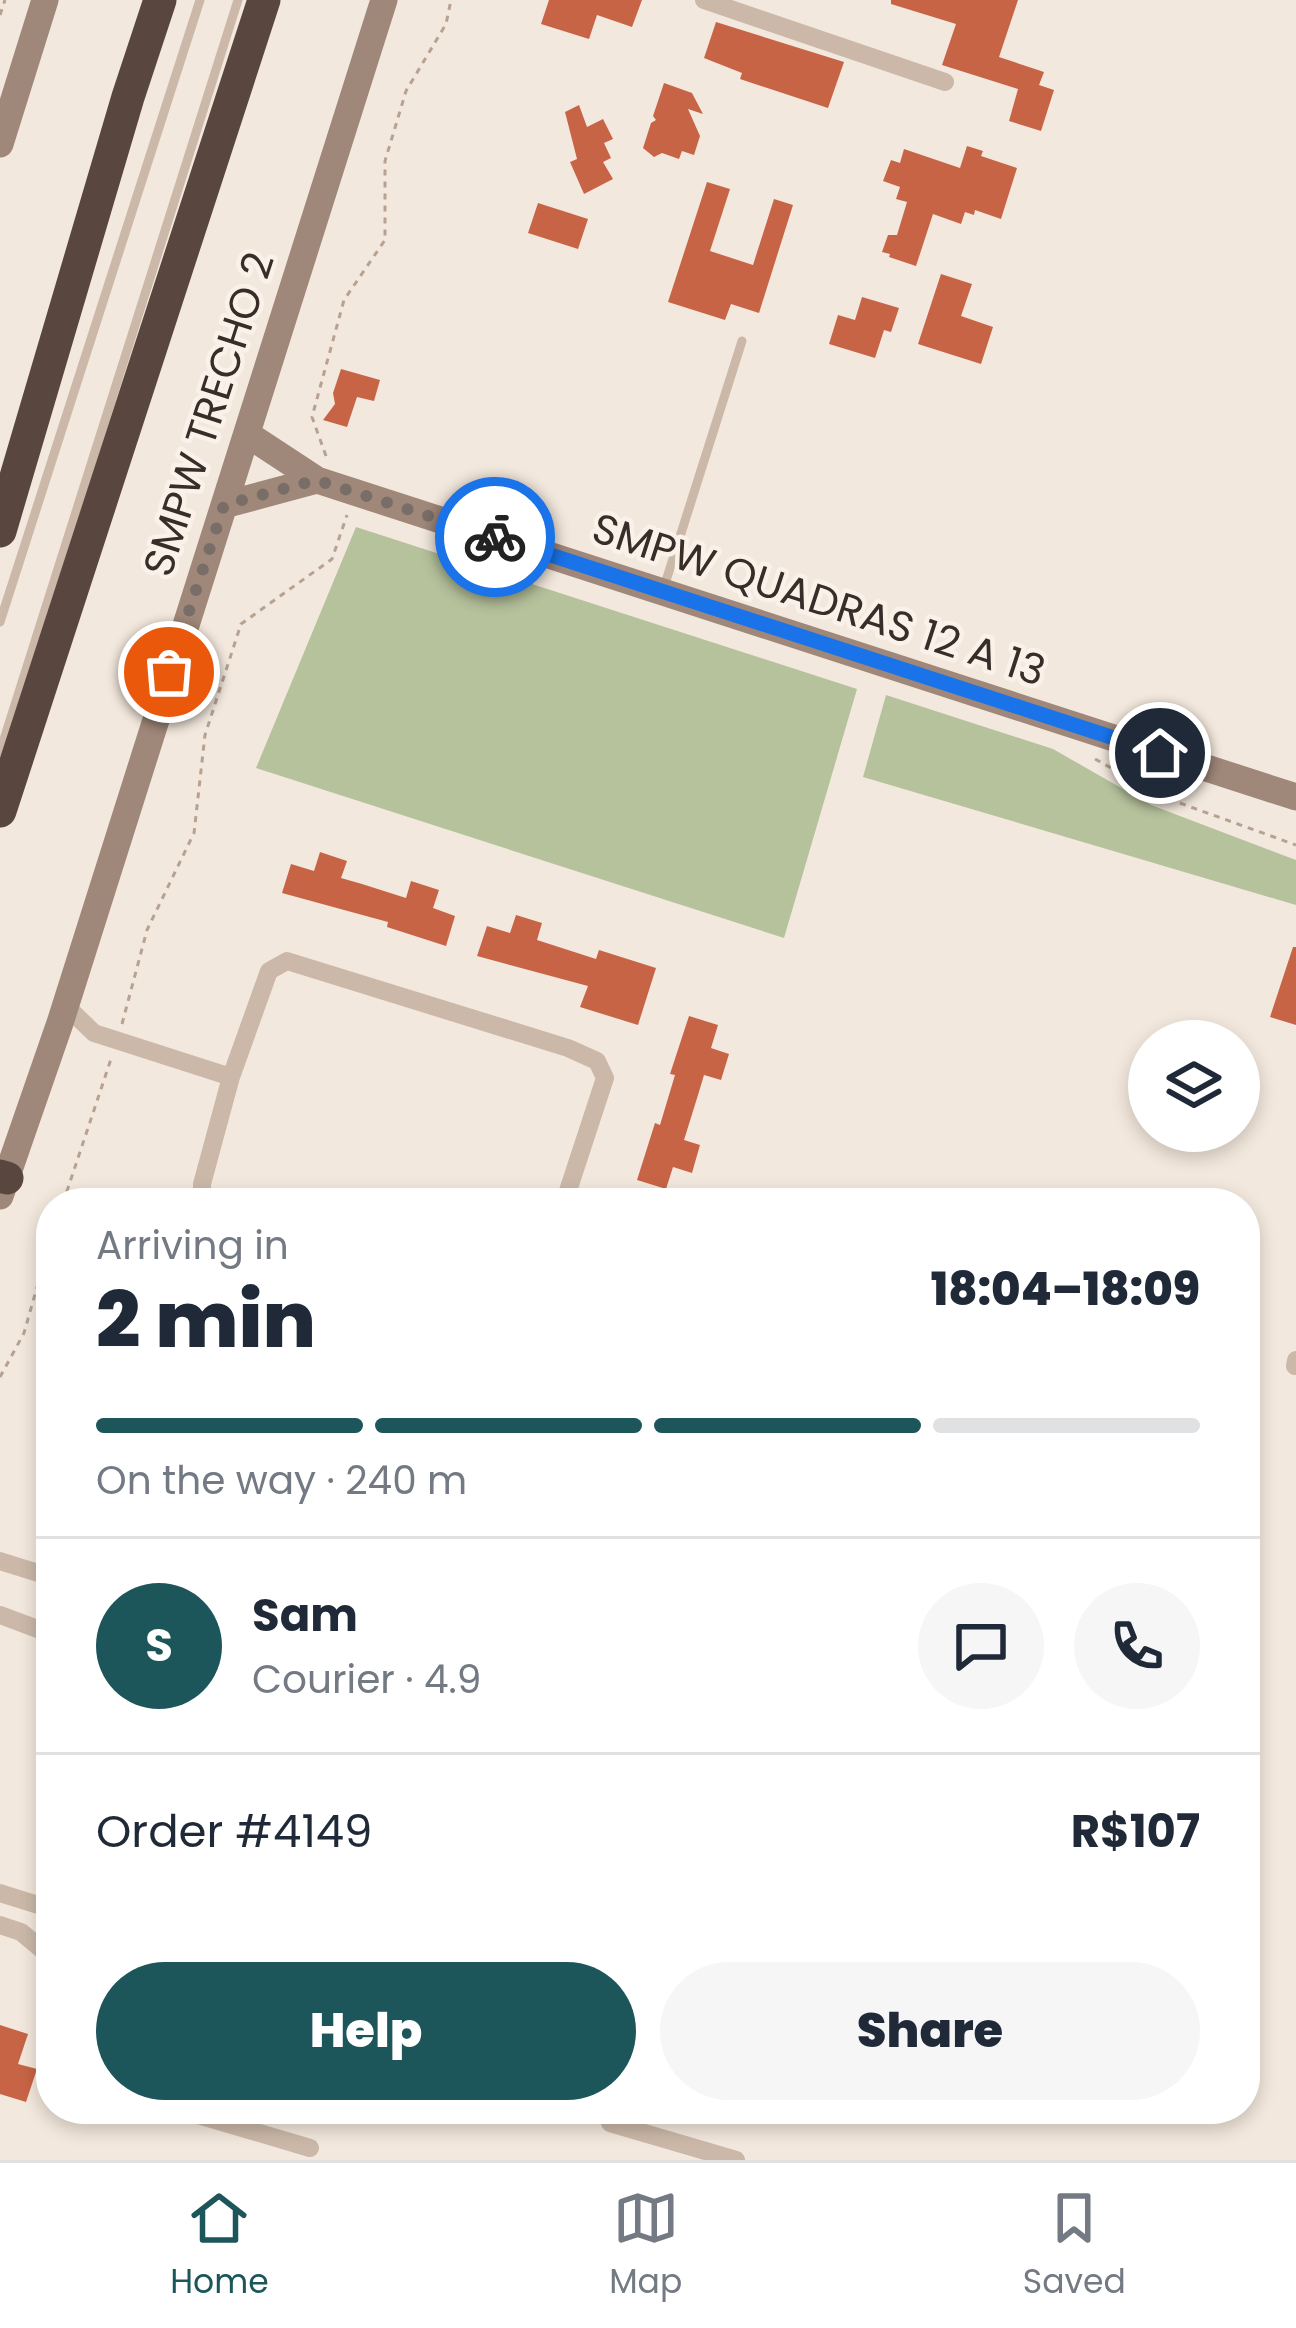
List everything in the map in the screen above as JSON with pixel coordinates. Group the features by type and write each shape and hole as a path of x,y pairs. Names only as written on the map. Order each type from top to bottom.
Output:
{"highway":[{"path":"0,530 160,0"},
{"path":"0,811 265,0"}],"street":[{"path":"0,144 5,110 45,0"},
{"name":"SMPW TRECHO 2","path":"2,1183 55,1037 384,0"},
{"path":"704,0 945,82"},
{"name":"SMPW QUADRAS 12 A 13","path":"248,434 326,483 1296,797"},
{"path":"224,505 326,483"},
{"path":"202,1188 231,1077 269,971 287,962 598,1061 605,1074 569,1188"},
{"path":"65,1006 94,1033 231,1077"},
{"path":"55,1037 94,1033"},
{"path":"0,1561 36,1572"},
{"path":"0,1615 36,1628"},
{"path":"0,1893 36,1904"},
{"path":"0,1925 21,1932 36,1945"},
{"path":"228,2124 310,2149"},
{"path":"613,2124 736,2160"}],"lane":[{"path":"0,622 200,0"},
{"path":"0,752 238,0"},
{"path":"662,592 742,341"}],"path":[{"path":"0,15 5,0"},
{"path":"68,1188 117,1041 147,930 194,833 205,735 241,624 332,559 349,512 326,483 312,418 344,300 385,240 385,161 406,91 446,24 451,0"},
{"path":"0,1377 24,1333 36,1291"}],"green space":[{"path":"356,527 857,689 784,938 256,768"},
{"path":"886,695 1053,749 1151,805 1296,860 1296,905 863,777"}],"building":[{"path":"549,0 642,0 632,27 597,15 589,39 541,24"},
{"path":"891,0 1018,0 999,57 1044,72 1039,85 1054,90 1041,131 1009,121 1018,89 942,65 956,24 891,4"},
{"path":"716,22 844,62 828,108 740,79 742,73 704,58"},
{"path":"664,83 692,93 703,114 688,109 700,136 694,155 682,151 679,159 662,153 654,157 643,148 656,120 653,116"},
{"path":"579,105 587,127 603,119 613,139 604,143 611,158 603,162 613,179 584,194 570,162 577,159 565,112"},
{"path":"967,146 1017,168 1001,219 975,210 974,215 965,212 961,224 933,214 916,266 882,252 888,235 897,235 907,202 896,199 900,187 883,181 891,160 900,163 904,149 960,168"},
{"path":"707,182 730,189 710,251 753,265 774,199 793,205 759,313 731,304 725,320 668,302"},
{"path":"538,203 588,219 578,249 528,233"},
{"path":"941,274 972,284 961,316 993,327 981,364 918,344"},
{"path":"862,297 899,308 891,332 884,330 875,358 829,344 838,315 855,320"},
{"path":"341,369 380,380 374,401 357,397 347,427 323,420 335,404 333,393"},
{"path":"320,852 347,861 341,878 406,898 411,881 439,890 433,908 455,916 446,946 387,927 388,922 282,893 291,864 314,871"},
{"path":"516,915 542,923 537,940 596,959 599,950 656,968 638,1025 580,1007 588,986 477,956 487,926 510,933"},
{"path":"1296,947 1296,1025 1270,1017"},
{"path":"689,1016 718,1025 711,1048 729,1054 721,1080 704,1075 684,1140 700,1145 692,1173 673,1167 663,1188 637,1180 655,1123 660,1125 675,1075 670,1074"},
{"path":"0,2025 28,2034 18,2064 36,2072 26,2102 0,2094"}],"way so far":[{"path":"169,672 224,505 316,480 495,537"}],"route":[{"path":"495,537 1160,753"}]}
